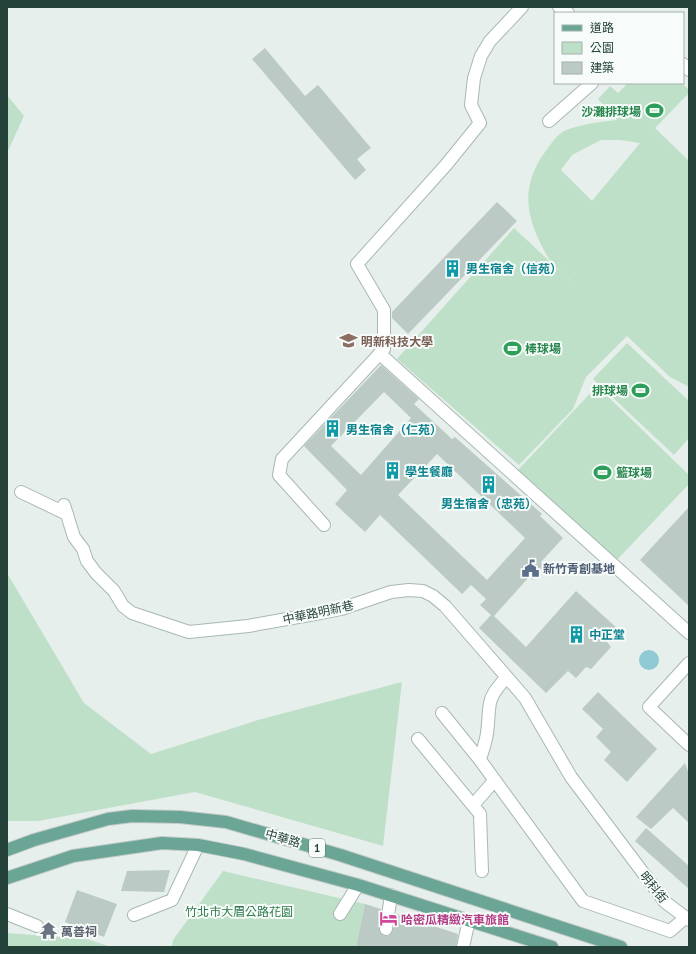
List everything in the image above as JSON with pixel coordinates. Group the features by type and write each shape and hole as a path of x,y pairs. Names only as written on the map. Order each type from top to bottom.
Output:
{"main road":[{"name":"中華路","path":"7,850 34,840 108,819 132,816 180,817 226,822 340,855 621,947"},
{"name":"中華路","path":"7,878 73,856 162,843 198,845 244,854 358,885 552,947"}],"lane":[{"path":"324,525 279,475 282,459 384,349 384,310 357,264 441,171 480,124 471,105 474,78 482,56 490,41 522,7"},
{"path":"550,121 591,84"},
{"path":"380,354 689,633"},
{"name":"中華路明新巷","path":"21,492 65,510 74,537 83,549 87,561 96,573 114,591 122,606 132,613 189,632 248,626 335,610 391,592 409,590 423,591 433,596 445,606 507,677"},
{"path":"689,663 649,707 689,744"},
{"path":"480,760 487,734 488,708 494,691 507,677"},
{"name":"明科街","path":"494,781 583,901 670,931 687,919 665,902 587,800 571,777 525,698 507,677"},
{"path":"442,713 480,760 494,781 474,804"},
{"path":"418,739 474,804 480,814 482,871"},
{"path":"134,915 172,900 198,845"},
{"path":"340,914 358,885"},
{"path":"386,929 391,895"},
{"path":"7,914 37,926"},
{"path":"463,947 469,920"}],"green space":[{"path":"627,84 683,84 689,90 689,93 655,128 689,161 689,387 670,377 627,336 586,377 573,409 519,465 397,359 514,228 553,264 541,245 531,219 529,192 531,179 545,152 560,134 572,128 598,122 617,120 598,99 610,86 618,93","holes":["601,140 620,140 640,143 592,201 561,170 572,155"]},
{"path":"7,95 24,116 7,153"},
{"name":"排球場","path":"627,343 689,401 689,438 674,455 593,379"},
{"name":"籃球場","path":"597,386 689,475 689,484 614,563 518,470"},
{"path":"7,573 84,703 151,754 258,720 402,682 383,846 195,792 38,821 7,821"},
{"name":"竹北市大眉公路花園","path":"223,871 365,904 356,947 172,947 173,940"},
{"path":"7,933 87,939 111,947 7,947"}],"water":[{"path":"649,650 656,653 659,660 656,667 649,670 642,667 639,660 642,653"}],"building":[{"path":"265,48 305,96 318,85 371,148 357,159 366,170 355,180 252,59"},
{"name":"男生宿舍（信苑）","path":"497,202 517,221 408,334 392,318 392,312"},
{"path":"381,365 419,399 414,404 452,439 455,437 542,514 540,516 563,538 541,562 544,566 532,580 529,577 494,616 526,647 576,591 618,629 607,642 611,647 591,669 586,667 576,678 568,671 546,693 479,628 491,615 480,605 486,599 471,585 462,594 380,515 365,532 335,504 347,490 304,446","holes":["384,392 411,418 361,475 331,446","437,454 525,538 487,580 398,495"]},
{"path":"689,507 689,606 640,560"},
{"path":"598,692 657,749 627,782 604,760 611,752 596,737 603,729 582,709"},
{"path":"685,763 689,774 689,823 673,808 651,829 636,817"},
{"path":"646,828 689,866 689,889 635,841"},
{"path":"170,870 164,892 121,891 127,871"},
{"path":"77,890 117,904 104,937 65,922"},
{"name":"哈密瓜精緻汽車旅館","path":"365,904 381,909 379,928 382,935 388,936 392,933 396,914 458,934 456,947 356,947"}],"place":[{"name":"沙灘排球場","path":"654,111"},
{"name":"男生宿舍（信苑）","path":"453,268"},
{"name":"明新科技大學","path":"348,341"},
{"name":"棒球場","path":"512,348"},
{"name":"排球場","path":"641,390"},
{"name":"男生宿舍（仁苑）","path":"333,429"},
{"name":"學生餐廳","path":"392,471"},
{"name":"籃球場","path":"603,472"},
{"name":"男生宿舍（忠苑）","path":"489,484"},
{"name":"新竹青創基地","path":"530,568"},
{"name":"中正堂","path":"576,634"},
{"name":"哈密瓜精緻汽車旅館","path":"388,919"},
{"name":"萬善祠","path":"48,931"}]}
